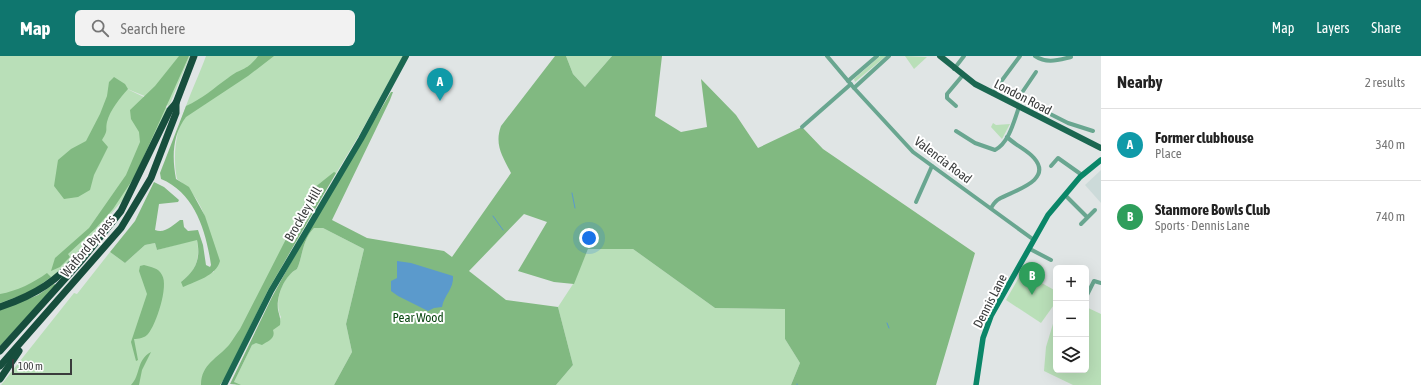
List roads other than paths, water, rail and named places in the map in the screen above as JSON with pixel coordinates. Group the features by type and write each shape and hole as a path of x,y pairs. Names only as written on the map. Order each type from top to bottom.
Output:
{"highway":[{"name":"Watford By-pass","path":"0,351 81,261 121,211 170,110 176,103 194,56"},
{"name":"Watford By-pass","path":"0,366 121,228 151,178 176,113 176,103"},
{"path":"0,307 29,297 48,286 73,263 121,211"},
{"path":"0,378 40,321"}],"main road":[{"name":"Brockley Hill","path":"225,385 271,291 361,139 406,56"},
{"name":"London Road","path":"940,56 954,69 993,94 1101,148"}],"street":[{"name":"Valencia Road","path":"827,56 851,85 913,152 1034,240"},
{"path":"851,85 877,56"},
{"path":"802,127 851,85 889,56"},
{"path":"954,69 964,56"},
{"path":"993,94 1020,56"},
{"path":"1035,56 1052,62 1071,57"},
{"path":"1019,97 1036,72"},
{"path":"956,106 947,98 947,94 963,75"},
{"path":"997,87 1019,97 1059,119 1093,131"},
{"path":"956,131 975,143 995,150 999,148 1008,137 1019,108"},
{"path":"1056,126 1059,119"},
{"path":"991,208 997,200 1034,181 1039,172 1037,163 1033,157 1008,137"},
{"path":"1051,166 1058,158 1082,175"},
{"name":"Dennis Lane","path":"976,385 983,338 991,316 1048,215 1082,175 1101,160"},
{"path":"916,202 932,166"},
{"path":"1065,195 1087,217"},
{"path":"1080,224 1095,210"},
{"path":"1030,249 1051,260"},
{"path":"1089,291 1094,282 1101,283"}],"water":[{"path":"397,261 411,263 453,276 452,285 442,307 434,308 428,311 391,291 391,281 397,278"}],"waterway":[{"path":"572,193 575,208"},
{"path":"493,216 503,230"},
{"path":"887,323 889,328"}],"place":[{"name":"Former clubhouse","path":"440,101"},
{"name":"Stanmore Bowls Club","path":"1032,295"}],"park label":[{"name":"Pear Wood","path":"418,317"}]}
